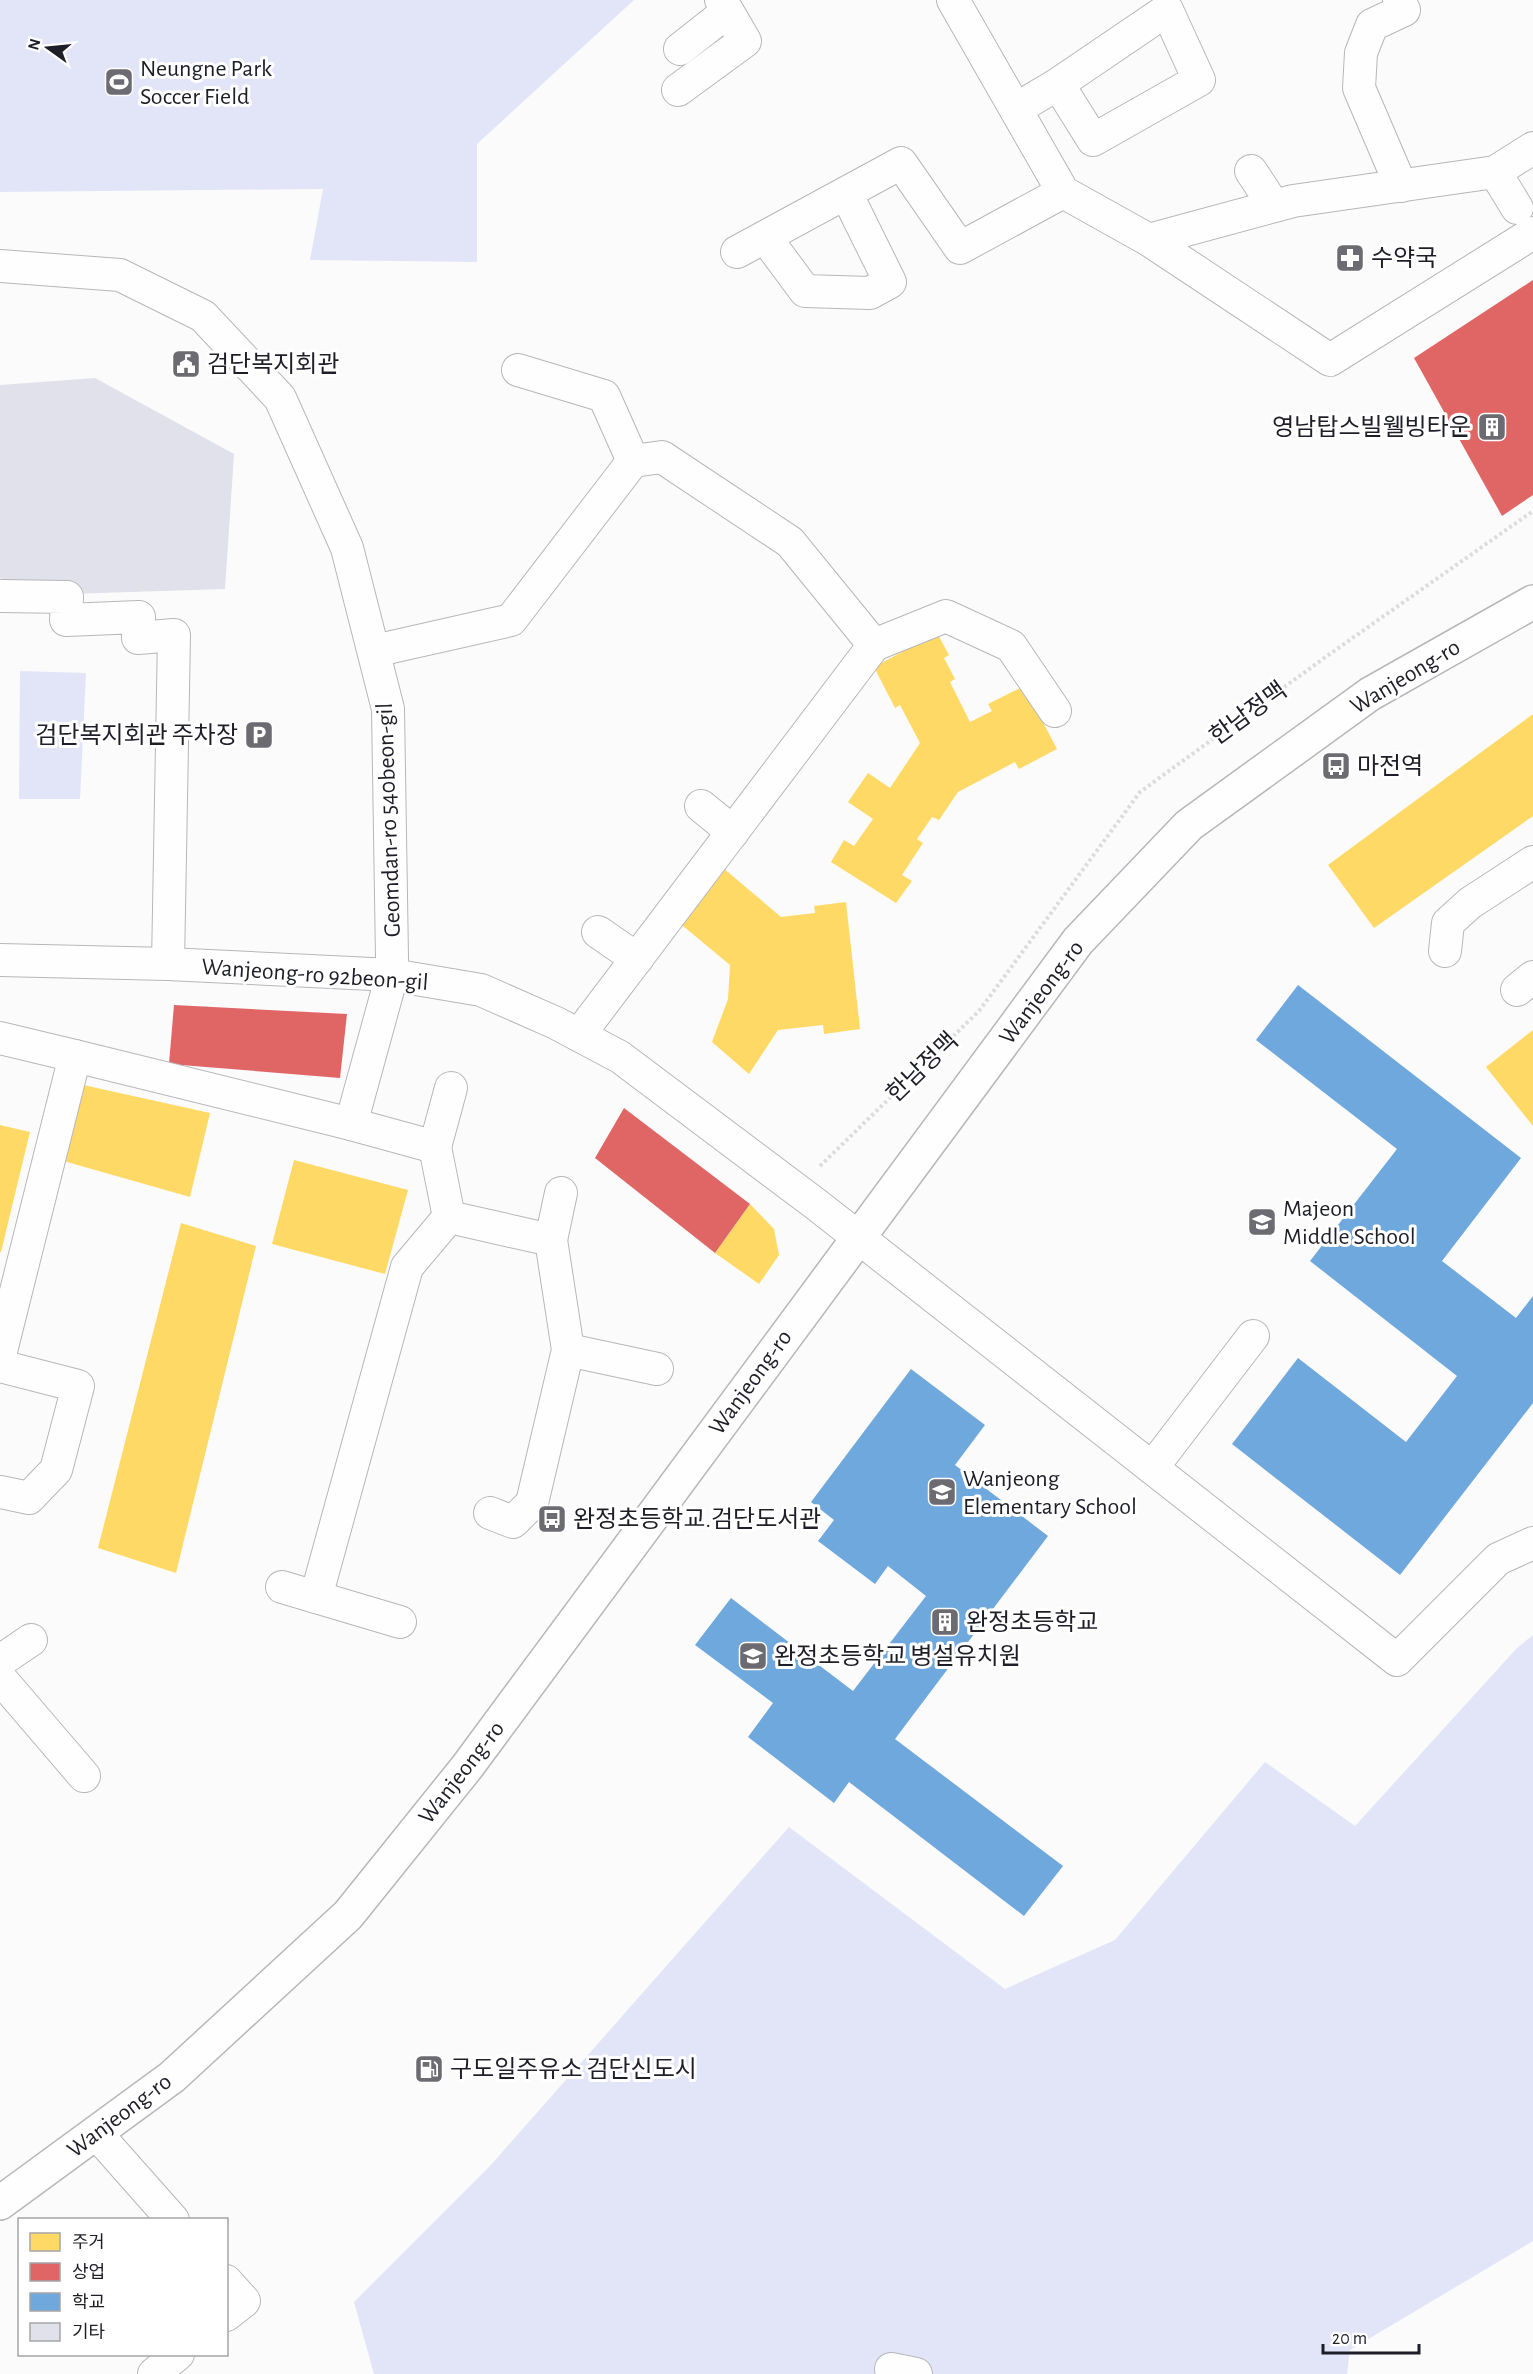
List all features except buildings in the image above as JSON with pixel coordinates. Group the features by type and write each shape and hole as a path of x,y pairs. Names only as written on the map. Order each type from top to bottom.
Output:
{"main road":[{"name":"Wanjeong-ro","path":"0,2203 172,2076 348,1915 467,1767 1078,941 1189,825 1370,694 1533,602"}],"street":[{"path":"953,0 1063,192 1149,240 1330,360 1525,220 1495,172"},
{"path":"1401,186 1359,88 1361,53 1372,25 1408,3"},
{"path":"678,90 745,41 724,6 680,50"},
{"path":"1016,109 1058,84"},
{"path":"1149,240 1293,201 1495,172 1533,148"},
{"path":"737,252 901,163 960,248 1063,192"},
{"path":"1251,171 1274,206"},
{"path":"765,237 805,291 870,293 890,282 846,193"},
{"name":"Geomdan-ro 540beon-gil","path":"0,266 120,275 203,316 280,398 347,548 388,710 392,975 351,1124"},
{"path":"518,370 604,396 633,460"},
{"path":"374,651 511,620 633,460 662,457 790,542 874,645"},
{"path":"0,596 67,597 66,620 139,617 138,638 174,635 168,964"},
{"path":"579,1035 874,645 946,616 1011,646 1055,711"},
{"path":"701,806 733,832"},
{"path":"1445,951 1448,923 1470,903 1533,862"},
{"path":"598,932 637,959"},
{"name":"Wanjeong-ro 92beon-gil","path":"0,960 168,964 392,975 481,990 579,1035 620,1057 817,1205 1397,1660 1498,1559 1533,1543"},
{"path":"0,1038 351,1124 435,1147"},
{"path":"0,1354 75,1056"},
{"path":"449,1217 435,1147 451,1088"},
{"path":"490,1513 513,1521 532,1503 568,1350 551,1239 561,1193"},
{"path":"449,1217 551,1239"},
{"path":"316,1597 407,1267 449,1217"},
{"path":"1152,1468 1253,1336"},
{"path":"568,1350 657,1369"},
{"path":"0,1366 78,1386 56,1470 29,1498 0,1492"},
{"path":"282,1587 400,1622"},
{"path":"0,1661 31,1640"},
{"path":"0,1678 84,1776"},
{"path":"96,2133 170,2218"},
{"path":"228,2283 244,2301 228,2313"},
{"path":"154,2374 177,2356"}],"path":[{"name":"한남정맥","path":"819,1166 979,1011 1140,792 1327,656 1533,511"}],"shaded area":[{"path":"0,0 634,0 477,144 477,262 310,260 323,189 0,192"},
{"path":"20,671 86,673 80,799 19,799"},
{"path":"1533,1635 1533,2241 1350,2350 1347,2374 374,2374 354,2302 489,2167 789,1827 1005,1989 1115,1940 1265,1762 1355,1826 1517,1648"}],"place":[{"name":"Neungne Park Soccer Field","path":"119,82"},
{"name":"수약국","path":"1350,258"},
{"name":"검단복지회관","path":"186,364"},
{"name":"영남탑스빌웰빙타운","path":"1492,427"},
{"name":"검단복지회관 주차장","path":"259,735"},
{"name":"마전역","path":"1336,766"},
{"name":"Majeon Middle School","path":"1262,1222"},
{"name":"Wanjeong Elementary School","path":"942,1492"},
{"name":"완정초등학교.검단도서관","path":"552,1519"},
{"name":"완정초등학교","path":"945,1622"},
{"name":"완정초등학교 병설유치원","path":"753,1656"},
{"name":"구도일주유소 검단신도시","path":"429,2069"}]}
